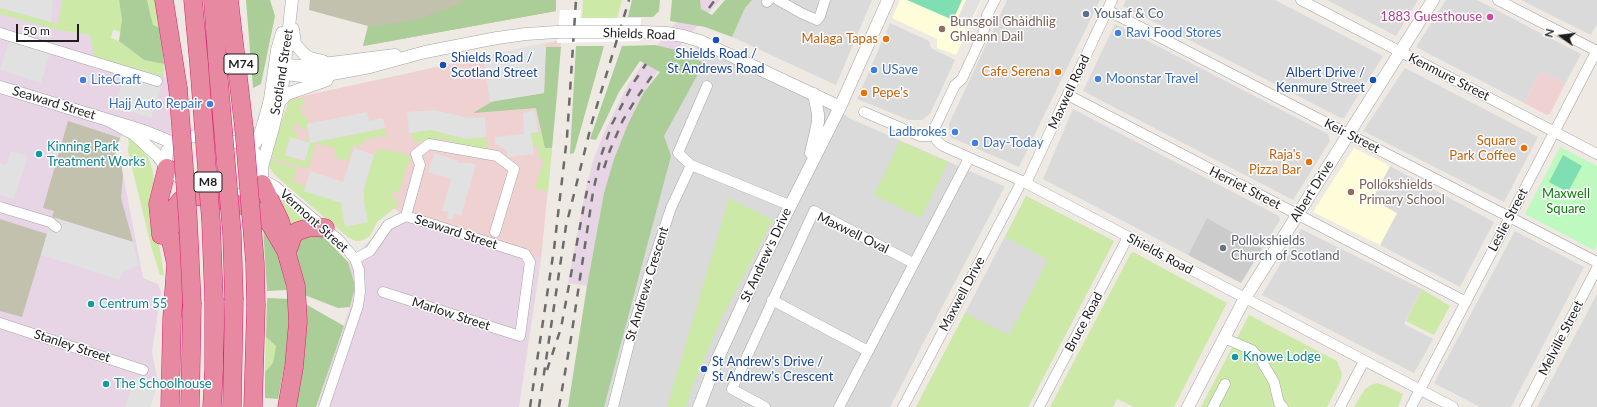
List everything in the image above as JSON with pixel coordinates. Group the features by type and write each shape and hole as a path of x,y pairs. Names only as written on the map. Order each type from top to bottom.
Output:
{"highway":[{"name":"M8","path":"193,0 211,222 214,300 214,369 212,407"},
{"name":"M8","path":"213,0 232,234 234,300 232,407"},
{"path":"230,0 244,128 255,263 256,306 253,407"},
{"name":"M74","path":"238,0 244,128"},
{"name":"M8","path":"170,4 188,220 192,305 190,407"},
{"path":"167,166 158,204 161,234 170,282 172,319"},
{"path":"262,177 280,221 291,261 298,322 294,367 287,407"},
{"path":"170,407 172,319 176,264 169,218 176,205 181,200 193,196 216,198 246,206 257,211 271,225 291,261"},
{"path":"291,261 293,235 298,231 311,227 325,228"}],"street":[{"path":"292,0 293,35 295,44 305,55 310,58 332,64"},
{"name":"Scotland Street","path":"262,177 280,101 277,50 292,0"},
{"path":"778,0 817,20 820,16 825,0"},
{"name":"St Andrew's Drive","path":"698,407 718,358 789,205 840,107 888,0"},
{"path":"864,112 920,136 934,136 933,132 937,123 956,85 962,79 983,34 987,15 995,0"},
{"name":"Maxwell Road","path":"1024,182 1068,95 1112,0"},
{"name":"Kenmure Street","path":"1301,0 1597,154"},
{"name":"Albert Drive","path":"1188,407 1245,298 1433,0"},
{"path":"1498,0 1597,51"},
{"name":"Keir Street","path":"1108,10 1597,262"},
{"name":"Shields Road","path":"279,69 311,77 343,73 425,52 526,34 557,32 667,33 700,41 840,107"},
{"path":"0,33 157,81"},
{"name":"Leslie Street","path":"1411,407 1597,51"},
{"name":"Shields Road","path":"279,69 332,64 369,57 425,52"},
{"name":"Scotland Street","path":"247,147 256,142 260,137 279,69"},
{"path":"280,101 287,94 343,73"},
{"path":"707,86 678,153 692,165 789,205"},
{"name":"Seaward Street","path":"0,87 144,131 174,143"},
{"path":"805,174 813,148 818,122 814,94"},
{"name":"Herriet Street","path":"1068,95 1466,302"},
{"name":"Seaward Street","path":"108,120 134,134 179,177 197,185 238,195 250,193 257,189 262,177"},
{"path":"167,166 167,151 174,143 186,138 201,136 212,137 247,147 257,156 262,177"},
{"name":"Shields Road","path":"934,136 943,146 1024,182 1453,407"},
{"path":"406,216 420,164 416,154 429,144 497,156 514,169 495,232"},
{"path":"839,407 969,158"},
{"name":"St Andrews Crescent","path":"613,407 633,328 651,268 672,208 692,165"},
{"name":"Vermont Street","path":"262,177 346,247 355,259 361,280 358,306 324,407"},
{"name":"Maxwell Drive","path":"903,407 1024,182"},
{"path":"0,207 50,222 56,228"},
{"name":"Maxwell Oval","path":"772,300 814,211 913,263"},
{"name":"Seaward Street","path":"355,259 370,251 388,225 406,216 525,254 530,262 520,336"},
{"name":"Bruce Road","path":"1039,407 1128,237"},
{"name":"Melville Street","path":"1525,407 1597,268"},
{"name":"Marlow Street","path":"383,292 520,336"},
{"path":"765,407 732,388 772,300 868,351"},
{"name":"Stanley Street","path":"0,323 143,370"},
{"path":"1224,338 1252,350 1261,360 1274,382 1279,403 1283,407"},
{"path":"1340,407 1364,361"},
{"path":"1213,407 1225,384"}],"shaded area":[{"path":"0,0 62,0 58,30 90,35 101,57 169,78 171,136 123,134 120,138 115,154 121,164 143,278 158,284 161,292 152,352 158,383 150,407 0,407"},
{"path":"0,0 53,0 51,22 0,8"},
{"path":"310,0 556,0 556,11 363,46 368,26 309,10"},
{"path":"695,0 720,0 658,71 644,92 628,124 604,193 587,286 568,283 585,192 593,161 603,135 628,85 643,63"},
{"path":"752,0 872,0 836,85 732,37 745,8"},
{"name":"Bunsgoil Ghàidhlig Ghleann Dail","path":"900,0 982,0 956,55 937,48 937,39 892,18"},
{"path":"966,0 981,0 967,29 955,24"},
{"path":"1007,0 1100,0 1019,167 950,137 949,124"},
{"path":"1126,0 1275,0 1383,56 1344,118 1341,118 1123,6"},
{"path":"1327,0 1418,0 1396,36"},
{"path":"1446,0 1477,0 1581,54 1565,84 1541,71 1524,103 1416,47"},
{"path":"1521,0 1597,0 1597,24 1591,35"},
{"path":"890,23 929,41 931,48 955,60 930,114 922,120 909,120 857,99"},
{"path":"1115,24 1328,134 1330,141 1293,200 1083,91"},
{"path":"701,39 806,86 849,118 1004,186 890,407 596,407 670,94"},
{"path":"561,40 558,87 541,259 414,221 381,202 370,236 361,241 356,241 348,237 276,176 270,168 270,157 289,99"},
{"path":"9,41 50,54 41,83 0,70"},
{"path":"546,43 544,93 490,102 483,56"},
{"path":"1405,68 1538,137 1504,202 1363,131"},
{"path":"1541,71 1565,84 1550,114 1547,115 1524,103"},
{"path":"124,76 161,88 151,118 115,107"},
{"path":"1073,109 1279,216 1280,220 1262,249 1207,218 1188,255 1043,179"},
{"path":"435,110 468,118 485,117 486,137 465,139 431,130 409,133 407,112"},
{"path":"535,110 538,132 531,133 534,154 508,157 507,150 495,144 495,137 524,134 523,113"},
{"path":"367,112 369,121 383,118 385,128 310,143 307,124"},
{"path":"68,121 120,138 115,154 121,164 123,175 121,198 133,242 52,217 54,211 43,208"},
{"path":"290,137 310,143 305,161 285,155"},
{"path":"354,148 374,155 364,188 364,204 368,222 345,227 341,203 304,191 310,171 343,182"},
{"name":"Pollokshields Primary School","path":"1354,148 1390,166 1372,200 1397,213 1380,245 1313,212"},
{"path":"11,151 28,156 14,199 0,195 0,163 6,165"},
{"path":"434,153 458,161 458,163 471,163 476,165 461,216 454,214 452,220 447,218 448,212 442,211 451,179 428,172"},
{"path":"1390,166 1494,222 1460,287 1380,245 1397,213 1372,200"},
{"path":"1026,196 1114,241 1028,407 916,407"},
{"path":"400,212 414,221 541,259 519,407 317,407 353,298 354,282 348,262"},
{"path":"52,217 133,242 139,265 122,273 120,280 41,255"},
{"name":"Pollokshields Church of Scotland","path":"1207,218 1262,249 1241,283 1188,255"},
{"path":"0,219 47,234 22,317 0,311"},
{"path":"1301,229 1422,289 1404,324 1433,339 1414,373 1262,295"},
{"path":"1515,231 1584,267 1511,407 1480,407 1434,383"},
{"path":"1597,294 1597,407 1537,407"},
{"path":"135,376 158,383 150,407 125,407"}],"green space":[{"path":"62,0 119,0 122,32 113,30 111,38 119,41 144,60 164,64 164,77 94,56 90,35 58,30 0,14 0,8 58,24"},
{"path":"119,0 147,0 153,25 160,28 164,64 144,60 119,41 122,20"},
{"path":"147,0 156,0 160,28 153,25"},
{"path":"246,0 270,0 275,16 261,84 253,88"},
{"path":"467,0 556,0 556,11 363,46 368,27 415,20"},
{"path":"583,0 622,0 617,18 582,18"},
{"path":"632,0 660,0 659,11 653,17 628,17"},
{"path":"672,0 700,0 701,9 712,15 725,0 752,0 745,8 732,37 705,27 670,21"},
{"path":"907,0 962,0 953,20"},
{"path":"655,45 676,50 704,63 664,136 671,156 604,407 568,407 587,286 604,193 614,159 628,124 644,92 660,72 640,61 619,92 596,140 590,139 622,46"},
{"path":"576,46 604,46 574,153 570,154"},
{"path":"546,47 561,47 552,148 545,148 536,108 473,113 493,101 544,93"},
{"path":"303,98 305,104 300,106 303,117 307,116 308,129 303,129 297,123 292,128 297,133 297,139 290,138 285,155 305,161 310,143 305,142 309,137 311,143 385,128 387,137 380,136 365,140 359,147 353,145 348,161 334,157 336,149 316,143 308,169 270,157 289,101"},
{"path":"431,130 465,139 486,137 488,152 438,138 427,141 413,142 412,132"},
{"path":"541,132 545,148 552,148 548,192 535,188 544,160 539,158 538,146 533,147 531,133"},
{"path":"127,134 141,148 149,159 153,172 158,238 164,275 160,275 151,246 128,151 129,142"},
{"path":"900,141 948,162 921,218 874,195"},
{"name":"Maxwell Square","path":"1560,147 1597,166 1597,244 1594,250 1525,214"},
{"path":"378,149 404,153 411,161 408,163 399,192 395,190 393,202 400,199 397,205 377,222 370,236 361,241 356,241 348,237 276,176 270,168 269,163 270,159 297,168 293,182 306,186 304,191 340,195 368,222 364,204 364,188 374,155"},
{"path":"1563,155 1582,166 1568,192 1549,182"},
{"path":"271,196 284,201 307,222 286,233"},
{"path":"1026,196 1114,241 1028,407 916,407 965,313 1009,335 1048,260 1005,237"},
{"path":"729,198 773,220 723,315 693,385 686,407 667,407"},
{"path":"263,226 285,267 287,290 267,291"},
{"path":"318,231 348,262 354,282 354,291 350,307 338,308 302,294 292,247 296,236"},
{"path":"1133,252 1227,303 1174,407 1134,407 1117,399 1113,407 1050,407 1131,253"},
{"path":"1422,289 1450,306 1434,335 1406,321"},
{"path":"267,298 289,299 290,310 288,348 278,399 265,398 265,372 273,363 276,346 266,337"},
{"path":"302,302 344,326 316,407 292,407"},
{"path":"1249,315 1337,361 1342,374 1340,382 1327,407 1201,407"},
{"path":"266,337 276,346 274,363 265,372"},
{"path":"1377,383 1403,394 1398,407 1354,407 1365,389"}],"pier":[{"path":"560,10 581,10 580,18 641,18 640,41 557,43"}],"railway":[{"path":"530,407 554,249 567,137 576,0"},
{"path":"539,407 566,226 592,122 629,0"},
{"path":"709,8 715,0"},
{"path":"559,407 593,192 601,156 612,124 634,82 646,64"},
{"path":"604,168 623,120 656,70"},
{"path":"547,370 561,328 589,181"}],"place":[{"name":"Yousaf & Co","path":"1086,14"},
{"name":"1883 Guesthouse","path":"1490,17"},
{"name":"Bunsgoil Ghàidhlig Ghleann Dail","path":"942,29"},
{"name":"Ravi Food Stores","path":"1118,33"},
{"name":"Malaga Tapas","path":"886,39"},
{"name":"Shields Road / St Andrews Road","path":"716,40"},
{"name":"Shields Road / Scotland Street","path":"443,65"},
{"name":"USave","path":"874,70"},
{"name":"Cafe Serena","path":"1058,72"},
{"name":"Moonstar Travel","path":"1098,79"},
{"name":"LiteCraft","path":"83,80"},
{"name":"Albert Drive / Kenmure Street","path":"1373,80"},
{"name":"Pepe's","path":"864,93"},
{"name":"Hajj Auto Repair","path":"210,104"},
{"name":"Ladbrokes","path":"955,132"},
{"name":"Day-Today","path":"975,143"},
{"name":"Square Park Coffee","path":"1524,148"},
{"name":"Kinning Park Treatment Works","path":"39,154"},
{"name":"Raja's Pizza Bar","path":"1309,162"},
{"name":"Pollokshields Primary School","path":"1351,192"},
{"name":"Pollokshields Church of Scotland","path":"1223,248"},
{"name":"Centrum 55","path":"91,304"},
{"name":"Knowe Lodge","path":"1235,357"},
{"name":"St Andrew's Drive / St Andrew's Crescent","path":"704,369"},
{"name":"The Schoolhouse","path":"106,384"}]}
